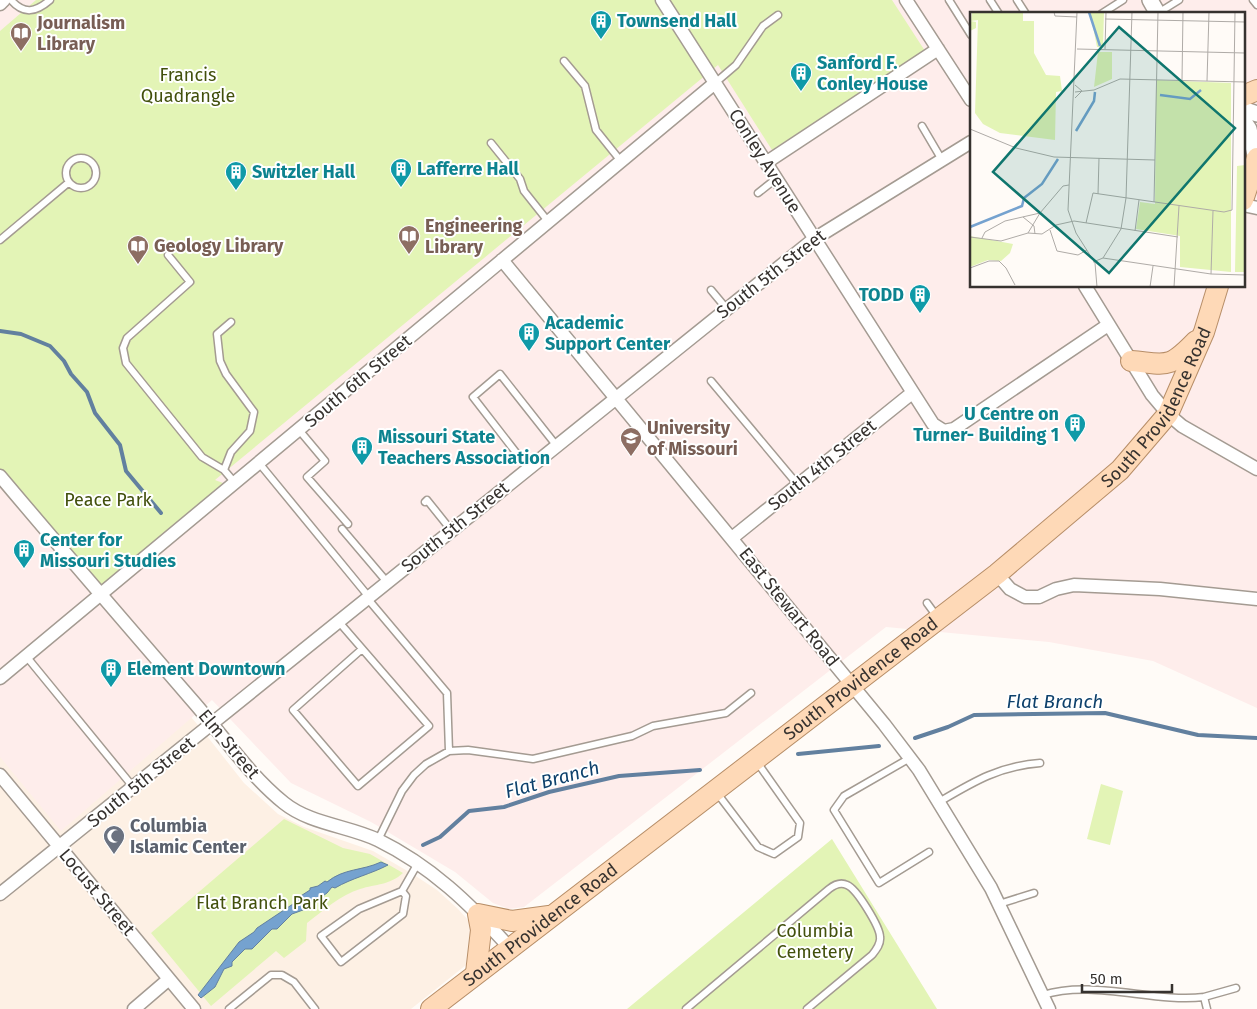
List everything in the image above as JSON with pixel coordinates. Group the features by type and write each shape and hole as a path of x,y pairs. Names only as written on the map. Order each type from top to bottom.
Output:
{"main road":[{"path":"1244,96 1257,90"},
{"path":"1244,197 1257,158"},
{"name":"South Providence Road","path":"431,1009 549,916 852,686 933,611 997,574 1120,470 1168,414 1204,332 1217,288"},
{"path":"1131,362 1162,366 1182,356 1204,332"},
{"path":"476,973 481,930 478,914 512,921 549,916"}],"street":[{"path":"0,4 4,0"},
{"name":"Conley Avenue","path":"662,0 933,424 944,431 954,429 1108,325"},
{"path":"906,0 969,92"},
{"path":"1150,0 1157,12"},
{"path":"767,162 938,49"},
{"name":"South 6th Street","path":"0,678 620,160 715,83"},
{"path":"1244,109 1257,114"},
{"path":"1244,121 1249,128 1257,158"},
{"name":"South 5th Street","path":"0,894 60,848 556,445 814,239 970,143"},
{"path":"1244,205 1257,208"},
{"name":"East Stewart Road","path":"502,260 732,538 910,758 939,802 999,904 1048,1009"},
{"path":"1086,288 1152,395 1168,414 1182,426 1257,469"},
{"name":"South 4th Street","path":"732,538 912,393"},
{"name":"Elm Street","path":"0,476 213,724 253,774 285,804 308,816 378,840 418,863 444,880 509,947"},
{"path":"997,574 1010,589 1026,597 1039,597 1056,589 1074,585 1160,589 1257,599"},
{"name":"Locust Street","path":"0,776 194,1009"},
{"path":"134,1009 170,979"}],"lane":[{"path":"11,0 18,8 26,11 36,10 50,0"},
{"path":"949,0 970,33"},
{"path":"990,0 998,12"},
{"path":"1017,0 1025,12"},
{"path":"1104,12 1123,0"},
{"path":"1161,12 1179,0"},
{"path":"1254,0 1257,5"},
{"path":"715,83 736,65 763,26 778,16"},
{"path":"564,62 585,86 596,130 620,160"},
{"path":"922,126 942,160"},
{"path":"491,143 520,179 524,191 548,220"},
{"path":"82,158 94,165 96,175 92,184 77,188 68,183 65,173 72,160 82,158"},
{"path":"758,193 776,178"},
{"path":"0,240 68,183"},
{"path":"168,255 190,282 127,338 123,348 126,363 202,457 224,470 235,483"},
{"path":"712,290 726,308"},
{"path":"224,470 231,452 250,431 254,412 226,374 220,361 217,334 231,322"},
{"path":"528,468 473,397 500,374 556,445"},
{"path":"711,381 798,485"},
{"path":"299,430 325,461 307,477 348,524"},
{"path":"259,463 447,693 448,750"},
{"path":"424,502 427,500 451,530"},
{"path":"342,529 387,582"},
{"path":"339,622 429,726 358,786 293,710 362,649"},
{"path":"26,656 134,788"},
{"path":"378,840 402,791 414,775 426,764 448,750 468,750 533,759 632,736 653,726 726,712 752,693"},
{"path":"910,758 844,796 834,810 879,883 929,852"},
{"path":"715,790 758,847 774,854 798,837 800,823 755,760"},
{"path":"939,802 982,776 1019,765 1040,763"},
{"path":"402,891 406,896 403,914 341,962 321,936 359,909 402,891 418,863"},
{"path":"686,1009 829,889 837,884 847,884 857,893 877,927 880,937 878,947 872,955 808,1009"},
{"path":"999,904 1034,893"},
{"path":"229,1009 270,976 282,975 294,982 315,1009"},
{"path":"1043,995 1063,990 1081,990 1143,996 1204,997 1236,988"},
{"path":"1204,997 1207,1009"}],"shaded area":[{"name":"University of Missouri","path":"0,0 1257,0 1257,106 1244,134 1244,12 970,12 970,288 1244,288 1244,166 1257,175 1257,708 1153,661 1049,642 886,627 524,907 509,909 493,903 455,872 371,822 291,783 212,700 61,831 0,757"},
{"path":"0,494 203,731 244,783 278,814 304,827 373,851 437,890 458,909 491,945 411,1009 0,1009"}],"green space":[{"path":"36,0 892,0 925,51 772,150 718,65 215,480 231,486 101,594 0,476 0,31"},
{"path":"1101,784 1123,791 1110,845 1087,839"},
{"name":"Flat Branch Park","path":"284,819 343,848 370,854 403,873 388,882 366,887 346,895 332,904 307,923 306,941 284,958 276,951 211,1006 151,933"},
{"name":"Columbia Cemetery","path":"832,839 937,1009 627,1009"}],"water":[{"path":"381,862 388,865 335,888 332,887 327,893 303,910 292,914 277,929 272,929 252,949 245,949 232,962 232,966 224,969 215,987 201,998 198,995 239,942 296,902 296,899 310,890 310,888 318,886 325,881 327,882 340,874"}],"waterway":[{"path":"0,331 21,334 50,346 64,361 71,374 87,392 95,413 120,445 126,471 161,513"},
{"name":"Flat Branch","path":"915,738 948,727 974,715 1105,713 1198,735 1257,738"},
{"name":"Flat Branch","path":"798,754 879,746"},
{"name":"Flat Branch","path":"423,845 440,837 469,811 504,807 549,792 619,776 700,770"}],"place":[{"name":"Townsend Hall","path":"601,40"},
{"name":"Journalism Library","path":"21,52"},
{"name":"Sanford F. Conley House","path":"801,92"},
{"name":"Lafferre Hall","path":"401,188"},
{"name":"Switzler Hall","path":"236,191"},
{"name":"Engineering Library","path":"409,255"},
{"name":"Geology Library","path":"138,265"},
{"name":"TODD","path":"920,314"},
{"name":"Academic Support Center","path":"529,352"},
{"name":"U Centre on Turner- Building 1","path":"1075,443"},
{"name":"University of Missouri","path":"631,457"},
{"name":"Missouri State Teachers Association","path":"362,466"},
{"name":"Center for Missouri Studies","path":"24,569"},
{"name":"Element Downtown","path":"111,688"},
{"name":"Columbia Islamic Center","path":"114,855"}],"park label":[{"name":"Francis Quadrangle","path":"188,85"},
{"name":"Peace Park","path":"108,500"}]}
